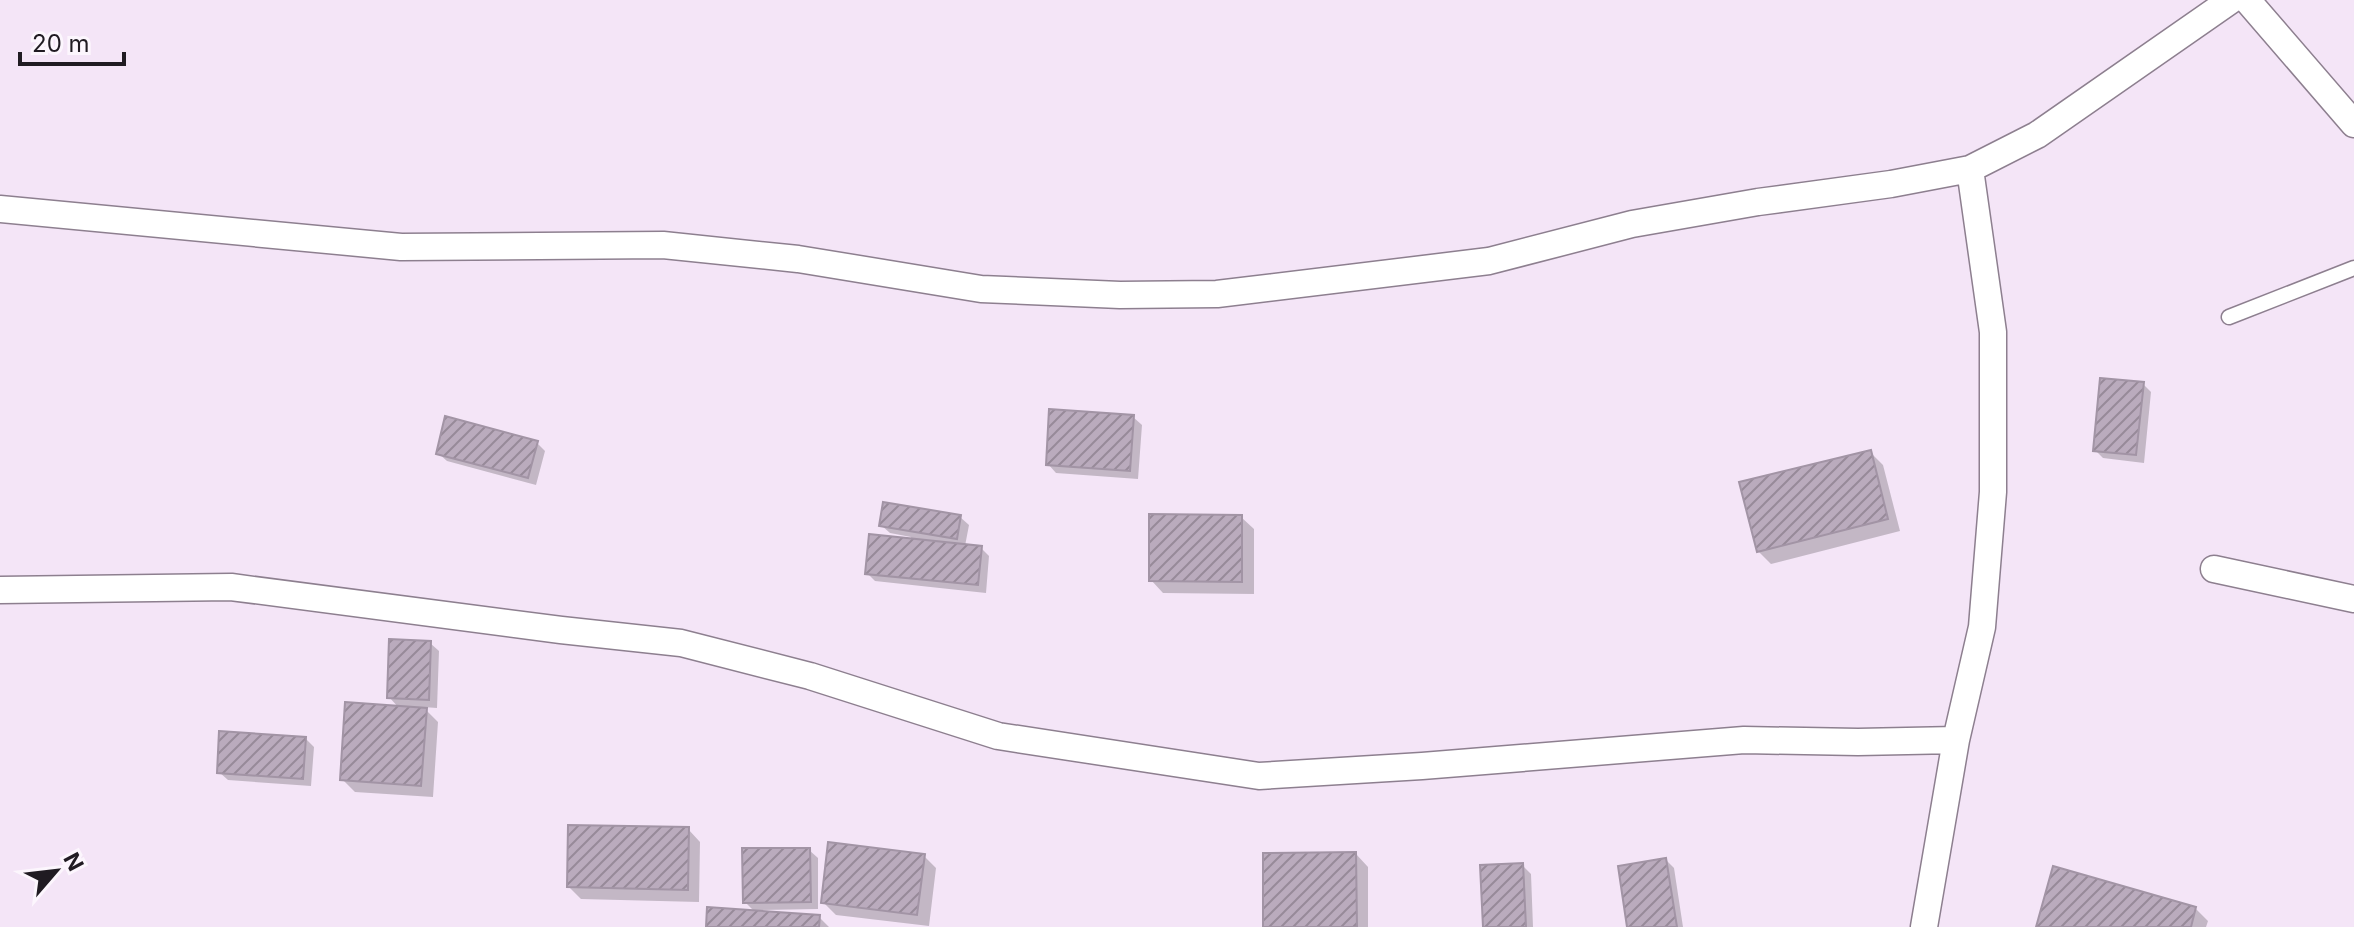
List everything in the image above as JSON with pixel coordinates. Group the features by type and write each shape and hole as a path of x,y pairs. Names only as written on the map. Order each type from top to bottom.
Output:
{"street":[{"path":"0,209 401,247 663,245 798,259 981,289 1120,295 1217,294 1489,261 1632,224 1970,169 2037,135 2231,0"},
{"path":"2247,0 2354,124"},
{"path":"1924,927 1956,740 1982,627 1993,492 1993,332 1970,169"},
{"path":"2214,569 2354,599"},
{"path":"0,590 231,587 681,643 810,676 998,736 1259,776 1744,740 1956,740"}],"lane":[{"path":"2229,317 2354,268"}],"building":[{"path":"2100,378 2144,382 2136,455 2093,451"},
{"path":"1049,409 1134,415 1130,471 1046,465"},
{"path":"445,416 538,441 528,478 436,454"},
{"path":"1871,450 1888,519 1757,552 1739,482"},
{"path":"883,502 961,515 957,539 879,526"},
{"path":"1149,514 1242,515 1242,582 1149,581"},
{"path":"869,534 982,546 978,585 865,574"},
{"path":"389,639 431,641 429,700 387,698"},
{"path":"345,702 427,708 421,786 340,780"},
{"path":"219,731 306,737 303,779 217,773"},
{"path":"568,825 689,827 688,890 567,887"},
{"path":"828,842 925,854 917,915 821,903"},
{"path":"742,848 810,848 811,902 743,903"},
{"path":"1356,852 1357,927 1263,927 1263,853"},
{"path":"1666,858 1677,927 1627,927 1618,866"},
{"path":"1523,863 1526,927 1483,927 1480,865"},
{"path":"2053,866 2196,907 2191,927 2036,927"},
{"path":"707,907 820,915 819,927 706,927"}]}
